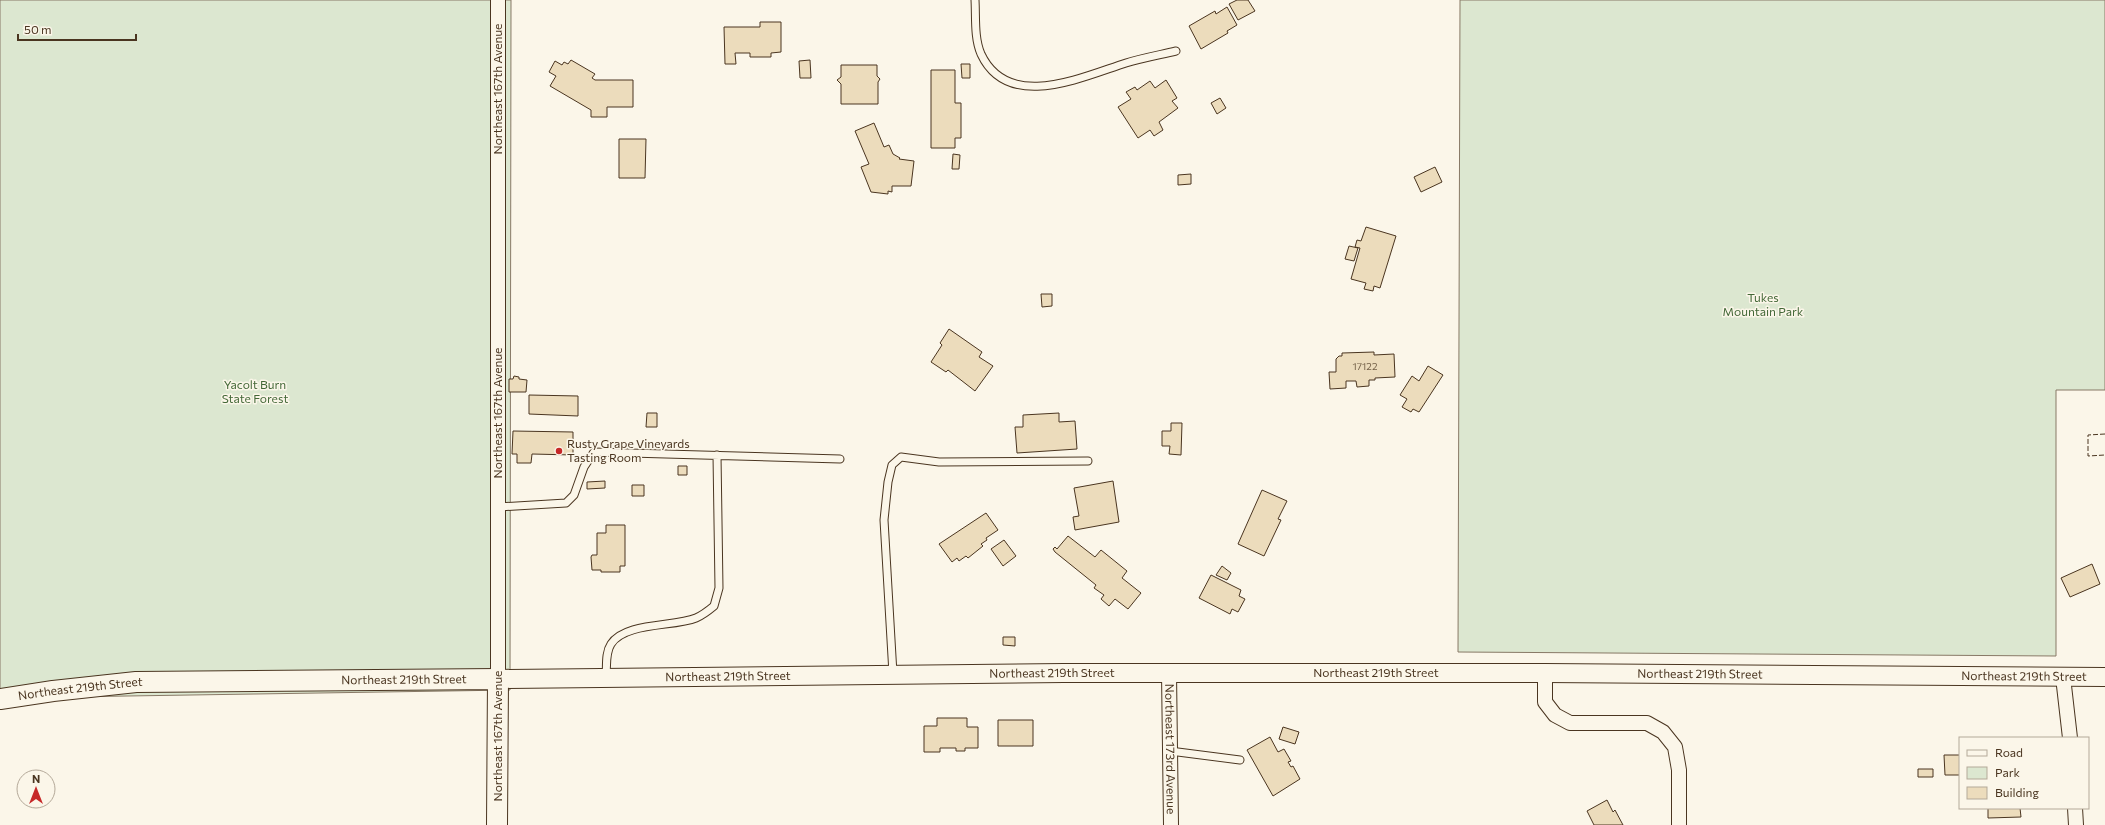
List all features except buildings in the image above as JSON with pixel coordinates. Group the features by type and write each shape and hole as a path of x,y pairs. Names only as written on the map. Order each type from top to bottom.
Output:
{"main road":[{"name":"Northeast 219th Street","path":"0,699 53,691 136,682 498,679"},
{"name":"Northeast 167th Avenue","path":"498,679 498,825"}],"street":[{"name":"Northeast 167th Avenue","path":"498,0 498,679"},
{"name":"Northeast 219th Street","path":"498,679 1169,673 1544,673 2105,677"},
{"name":"Northeast 173rd Avenue","path":"1169,673 1171,825"},
{"path":"1544,673 1545,702 1555,715 1570,722 1647,723 1663,732 1675,747 1679,770 1679,825"},
{"path":"2063,677 2070,737"},
{"path":"2075,809 2076,825"}],"lane":[{"path":"975,0 976,29 981,52 987,65 1002,78 1018,85 1040,87 1066,82 1131,62 1176,51"},
{"path":"498,507 566,503 574,495 584,467 594,452 840,459"},
{"path":"606,678 609,650 612,643 619,636 630,631 695,619 714,606 719,588 717,455"},
{"path":"894,676 884,520 888,482 892,465 900,457 939,462 1088,461"},
{"path":"1170,751 1240,760"}],"green space":[{"name":"Yacolt Burn State Forest","path":"0,0 511,0 510,690 0,698"},
{"name":"Tukes Mountain Park","path":"1460,0 2105,0 2105,390 2056,390 2056,656 1458,652"}],"fence":[{"path":"2105,434 2088,435 2088,456 2105,455"}],"place":[{"name":"Rusty Grape Vineyards Tasting Room","path":"559,451"}]}
